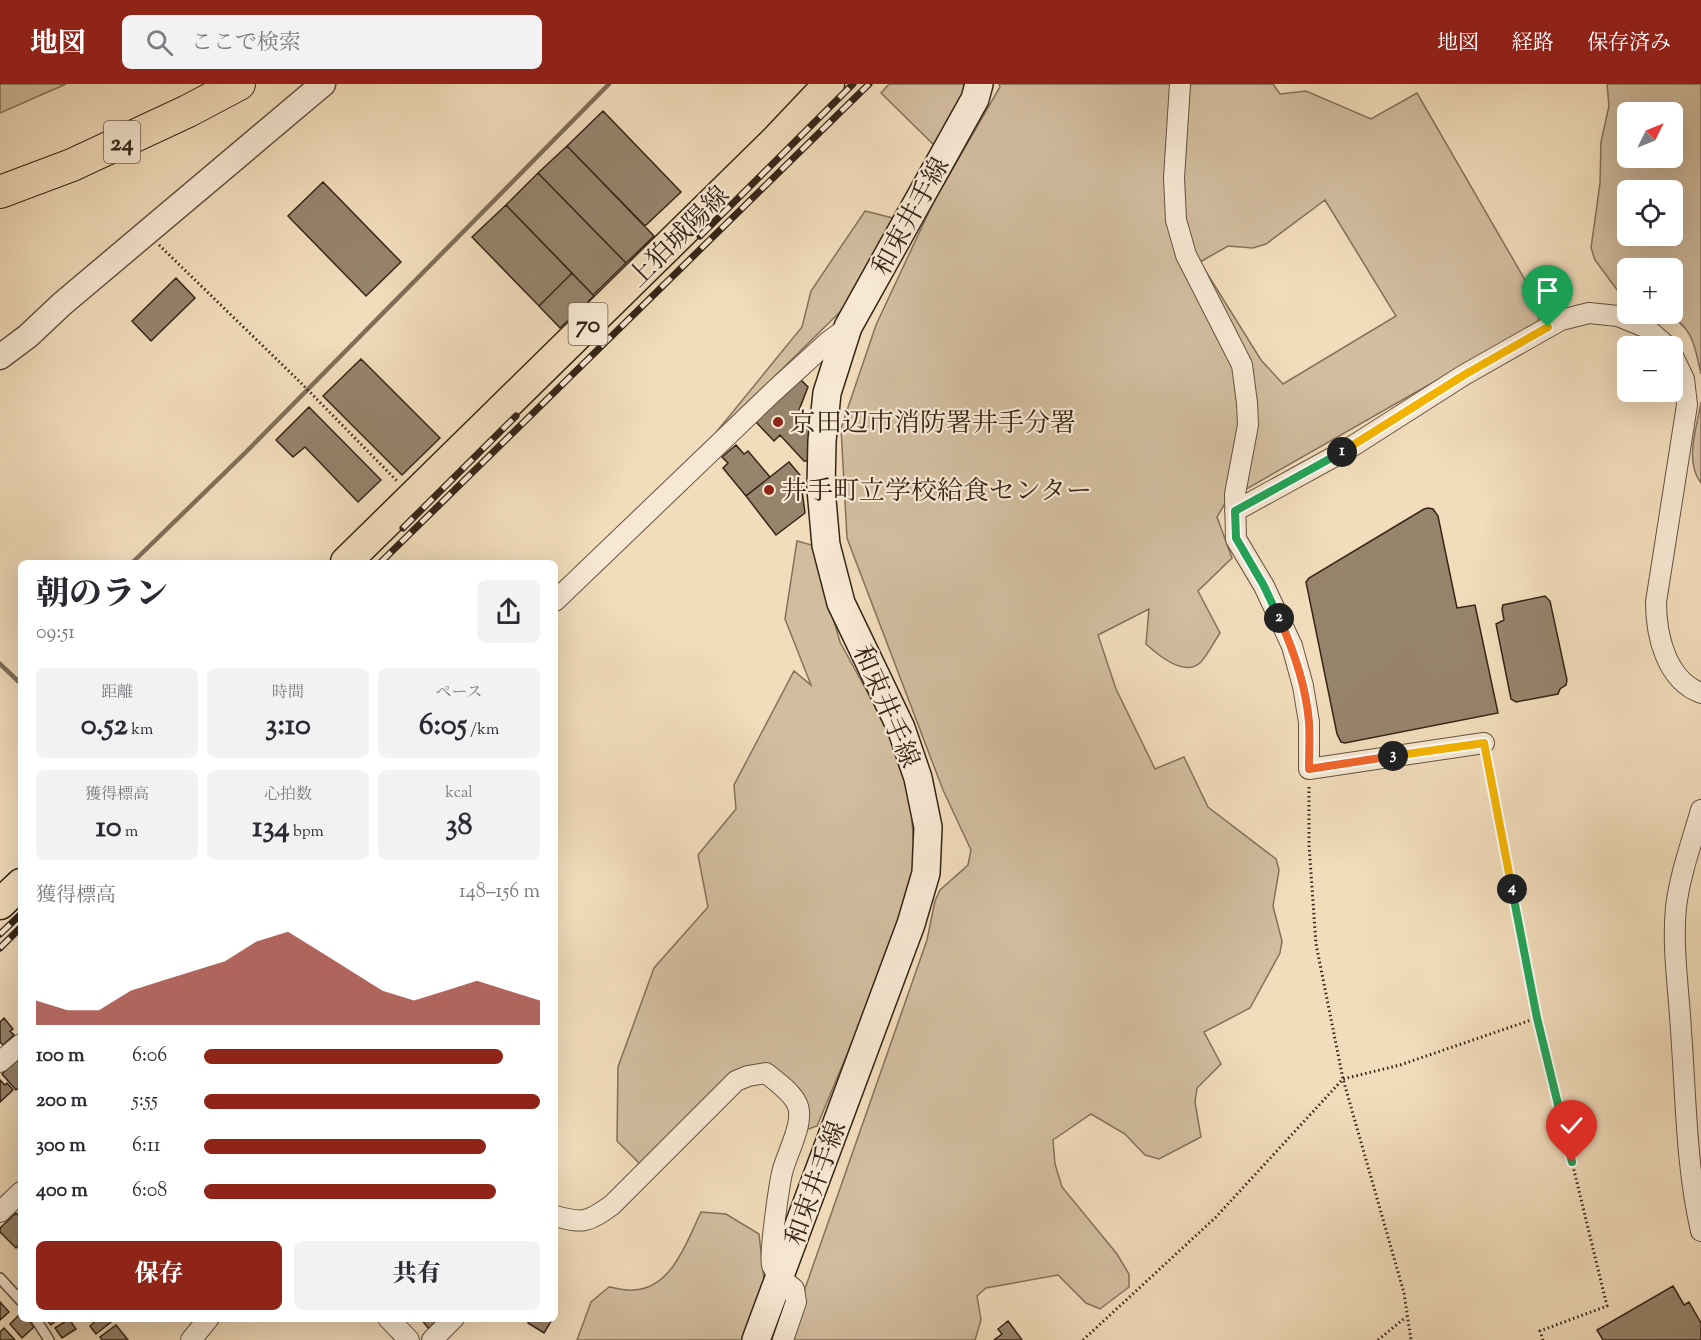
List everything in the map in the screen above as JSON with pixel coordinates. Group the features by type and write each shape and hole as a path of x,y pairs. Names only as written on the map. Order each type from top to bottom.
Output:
{"highway":[{"name":"24","path":"0,192 72,165 240,84"}],"main road":[{"name":"上狛城陽線","path":"347,560 766,150 830,84"},
{"name":"和束井手線","path":"756,1340 910,924 926,873 928,827 918,778 901,728 841,603 826,545 821,489 822,441 827,393 848,327 975,99 979,84"},
{"path":"0,904 18,887"}],"street":[{"path":"0,357 28,336 62,304 323,84"},
{"path":"1180,84 1174,178 1176,220 1186,255 1242,365 1248,425 1235,494 1236,538 1264,586 1292,646 1303,686 1309,722 1309,769 1484,743"},
{"path":"1235,511 1347,449 1464,375 1561,320 1589,313 1618,316 1645,327 1655,336"},
{"path":"558,598 790,377 829,341 848,327"},
{"path":"1683,377 1687,405 1656,602 1656,618 1658,633 1668,660 1692,690 1701,693"},
{"path":"1701,810 1679,890 1676,908 1676,943 1689,1143 1695,1203 1701,1231"},
{"path":"0,1062 18,1047"},
{"path":"558,1217 573,1221 591,1220 612,1205 736,1081 748,1076 766,1074 779,1083 797,1103 799,1121 782,1172 773,1243 772,1264 780,1278 794,1288 796,1302 783,1340"},
{"path":"0,1212 18,1195"},
{"path":"191,1340 206,1322"},
{"path":"392,1322 409,1340"},
{"path":"432,1340 450,1322"}],"lane":[{"path":"0,1278 18,1298"},
{"path":"38,1322 50,1340"}],"path":[{"path":"147,234 300,382 413,497"},
{"path":"1484,743 1537,1018 1607,1306 1540,1331 1543,1340"},
{"path":"1309,769 1309,845 1316,944 1343,1079 1404,1293 1411,1340"},
{"path":"1083,1340 1216,1217 1343,1079 1401,1065 1537,1018"},
{"path":"1378,1340 1406,1317"}],"shaded area":[{"path":"0,84 66,84 0,113"},
{"path":"889,84 967,84 956,116 936,147 881,93"},
{"path":"999,84 1273,84 1280,94 1306,91 1371,119 1417,93 1536,299 1539,322 1227,500 1217,517 1232,558 1198,591 1220,633 1201,662 1195,666 1180,666 1164,659 1146,644 1149,609 1098,635 1116,689 1155,769 1184,757 1208,807 1276,859 1279,870 1273,906 1282,941 1280,953 1250,1008 1204,1032 1221,1064 1197,1088 1195,1102 1201,1137 1159,1159 1145,1155 1125,1134 1091,1114 1053,1140 1055,1164 1062,1187 1117,1254 1129,1274 1129,1287 1100,1309 1086,1303 1058,1275 986,1288 977,1296 981,1320 975,1340 787,1340 927,940 935,901 940,890 968,865 971,850 943,790 847,538 841,428 876,325 934,201 1000,87","holes":["1325,200 1396,316 1283,384 1261,360 1200,262 1228,246 1253,248 1266,244"]},
{"path":"1607,84 1701,84 1701,374 1691,338 1682,324 1683,258 1617,258 1617,290 1595,260 1591,248 1600,183 1601,142 1609,106"},
{"path":"865,211 897,219 842,310 709,441 802,327 811,291"},
{"path":"1701,402 1701,483 1693,465 1692,455"},
{"path":"797,541 812,545 840,642 888,730 910,793 915,863 902,913 882,971 817,1126 806,1130 807,1113 752,1067 642,1166 617,1141 618,1067 654,968 708,907 698,855 736,809 734,785 794,671 811,685 785,619"},
{"path":"701,1212 726,1214 759,1234 765,1290 744,1340 577,1340 591,1302 609,1287 624,1290 647,1288 668,1273 684,1249"}],"building":[{"path":"603,111 681,192 645,226 567,146"},
{"path":"567,146 654,236 626,263 538,173"},
{"path":"538,173 626,263 593,295 506,205"},
{"path":"323,182 401,262 366,296 288,216"},
{"path":"506,205 572,273 539,306 472,237"},
{"path":"572,273 594,296 560,328 539,306"},
{"path":"176,278 195,298 151,341 132,321"},
{"path":"361,359 440,438 402,475 323,396"},
{"path":"800,379 808,387 794,423 816,426 811,461 804,461 780,435 774,441 755,421"},
{"path":"309,407 381,480 358,502 305,447 293,457 276,440"},
{"path":"736,445 744,454 748,451 770,477 746,496 723,468 728,463 722,457"},
{"path":"789,462 800,475 805,513 776,535 746,496"},
{"path":"1428,508 1433,509 1438,516 1457,608 1475,605 1498,713 1341,742 1337,734 1306,582 1309,578"},
{"path":"1545,596 1550,601 1567,680 1566,685 1560,689 1558,694 1516,702 1511,699 1496,624 1504,620 1503,605"},
{"path":"4,1018 13,1029 10,1031 14,1035 3,1045 0,1042 0,1022"},
{"path":"17,1060 18,1088 16,1090 2,1074"},
{"path":"0,1080 5,1085 7,1083 13,1090 0,1102"},
{"path":"16,1213 18,1215 18,1246 16,1248 0,1232 0,1228"},
{"path":"1673,1286 1684,1305 1689,1302 1701,1323 1701,1340 1603,1340 1597,1330"},
{"path":"0,1302 9,1312 0,1320"},
{"path":"18,1316 18,1322 30,1322 34,1327 22,1338 10,1324"},
{"path":"1008,1321 1022,1340 994,1340 1002,1334 998,1329"},
{"path":"64,1322 71,1322 76,1329 62,1338 55,1328"},
{"path":"94,1322 111,1322 96,1334 90,1326"},
{"path":"423,1322 436,1322 429,1329"},
{"path":"529,1322 551,1322 544,1333"},
{"path":"116,1325 128,1340 102,1340 100,1337"},
{"path":"4,1328 15,1340 0,1340 0,1332"}],"waterway":[{"path":"135,560 245,453 609,84"},
{"path":"0,664 18,681"}],"railway":[{"path":"700,236 853,84"},
{"path":"383,560 869,84"},
{"path":"403,528 516,416"},
{"path":"0,934 18,917"},
{"path":"0,948 18,930"}],"place":[{"name":"京田辺市消防署井手分署","path":"778,422"},
{"name":"井手町立学校給食センター","path":"769,490"}],"route":[{"path":"1548,327 1464,375 1347,449 1235,511 1236,538 1264,586 1292,646 1303,686 1309,722 1309,769 1484,743 1537,1018 1572,1162"}]}
